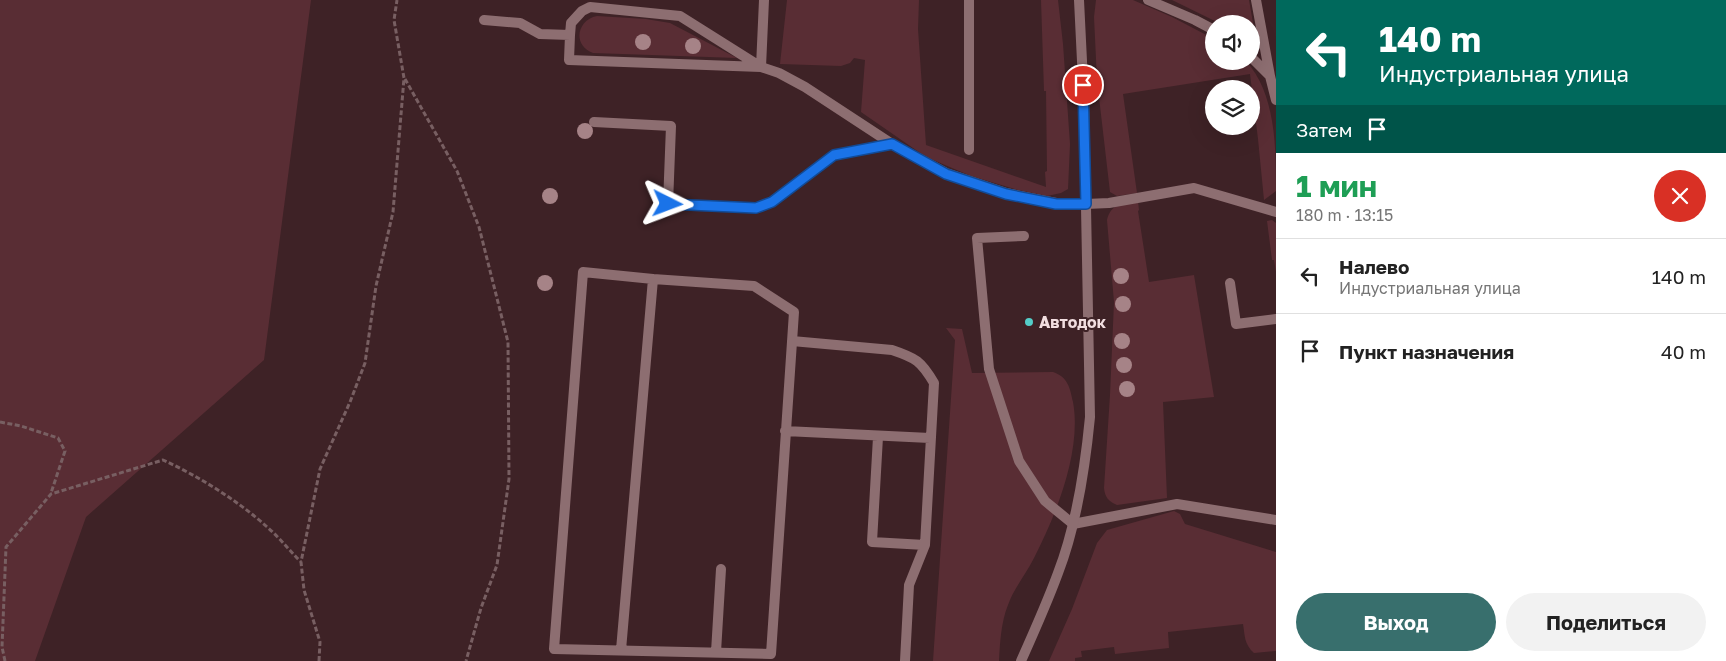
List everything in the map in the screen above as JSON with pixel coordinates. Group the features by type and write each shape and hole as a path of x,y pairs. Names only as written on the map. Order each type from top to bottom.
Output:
{"street":[{"path":"761,66 764,0"},
{"path":"969,0 969,150"},
{"path":"1021,661 1059,572 1072,524 1087,450 1090,417 1086,204 1079,0"},
{"path":"1148,0 1205,25"},
{"path":"1256,0 1276,100"},
{"path":"761,66 570,60 571,23 576,16 590,7 600,4 680,16 761,66 779,73 804,87 892,144 946,174 1006,194 1056,204 1086,204 1108,203 1194,188 1276,212"},
{"path":"484,20 520,23 540,34 570,35"},
{"path":"1260,65 1270,76"},
{"path":"594,122 671,126 668,204 756,208 772,202 834,155 892,144"},
{"path":"1024,236 977,238 989,369 1019,461 1045,501 1072,524"},
{"path":"583,272 653,278 754,286 794,312 771,657 716,652 638,656 621,650 554,649 583,272"},
{"path":"621,650 653,278"},
{"path":"1230,283 1236,324 1276,318"},
{"path":"792,341 892,350 906,354 919,361 934,383 925,546 909,585 905,661"},
{"path":"785,431 878,437 930,438"},
{"path":"878,437 872,542 925,546"},
{"path":"1072,524 1177,504 1276,520"},
{"path":"716,652 721,569"}],"path":[{"path":"319,661 320,642 304,590 301,562 320,469 365,363 376,286 393,212 404,78 394,20 397,0"},
{"path":"404,78 457,171 479,227 508,342 509,479 497,565 481,608 466,661"},
{"path":"0,422 21,426 58,438 65,451 51,494 6,547 2,647 5,661"},
{"path":"51,494 163,460 188,472 237,504 266,526 301,562"}],"shaded area":[{"path":"0,0 311,0 264,360 86,517 35,661 0,661"},
{"path":"787,0 919,0 918,29 926,145 1046,187 1046,91 1044,91 1041,0 1058,0 1070,144 1068,189 1061,193 1047,196 1018,190 971,176 926,157 861,112 865,60 854,58 850,63 841,66 780,64"},
{"path":"1096,0 1133,0 1205,34 1205,70 1253,70 1259,80 1251,80 1250,74 1123,94 1137,193 1117,196 1110,192 1097,80 1094,17"},
{"path":"1172,0 1249,0 1252,15 1205,16"},
{"path":"597,16 646,19 670,23 737,58 593,53 582,44 580,33 581,27 585,22"},
{"path":"1260,83 1269,105 1276,157 1276,191 1264,200 1258,135 1260,135"},
{"path":"1138,201 1149,282 1194,275 1214,397 1163,402 1167,498 1117,505 1107,498 1104,488 1114,302 1107,220 1111,210 1118,205"},
{"path":"1272,220 1276,223 1276,272 1274,260 1272,260 1267,221"},
{"path":"946,328 962,329 972,373 1053,372 1065,380 1073,402 1075,421 1074,441 1065,482 1051,522 1031,564 1013,593 1008,605 1002,625 999,661 933,661 955,340"},
{"path":"1174,511 1180,514 1185,524 1276,552 1276,651 1254,653 1247,643 1243,624 1168,632 1169,648 1115,654 1114,647 1081,651 1082,657 1075,658 1075,661 1049,661 1072,609 1097,543 1107,530"}],"place":[{"name":"Автодок","path":"1029,322"}],"route":[{"path":"668,204 756,208 772,202 834,155 892,144 946,174 1006,194 1056,204 1086,204 1083,85"}]}
